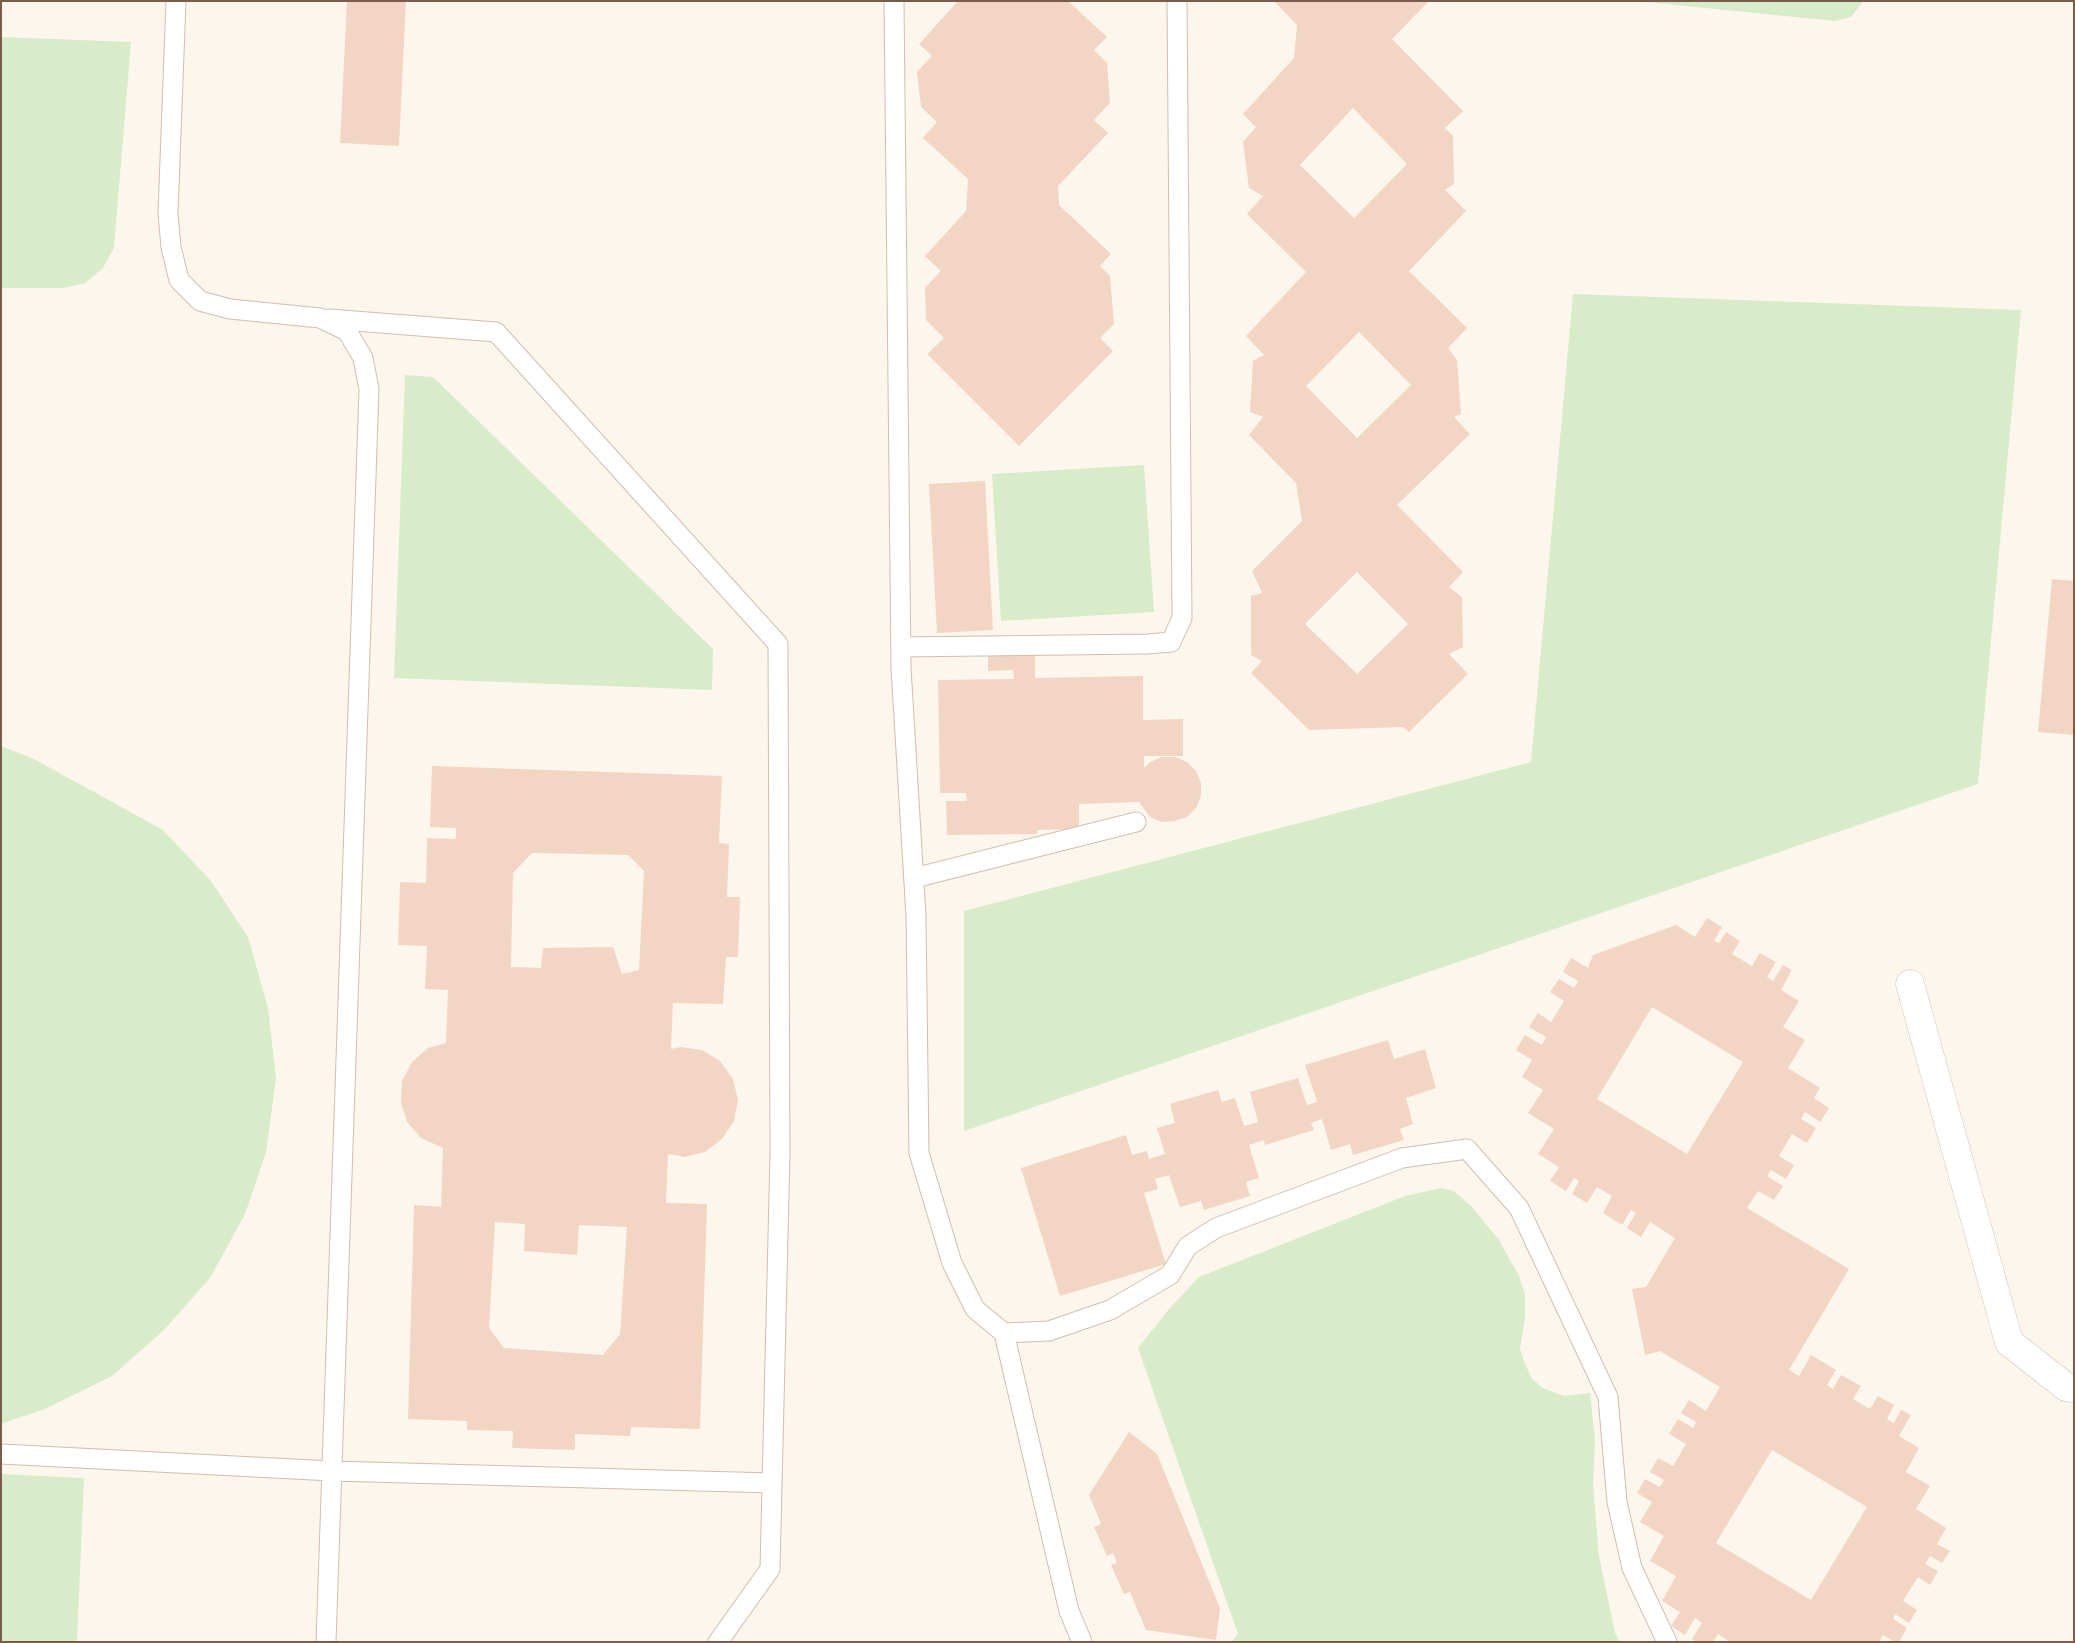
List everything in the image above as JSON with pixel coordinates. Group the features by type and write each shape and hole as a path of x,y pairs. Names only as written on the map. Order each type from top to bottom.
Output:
{"street":[{"path":"1910,984 2009,1342 2066,1387 2074,1388"}],"lane":[{"path":"176,1 168,213 171,247 179,280 200,301 230,309 496,332 778,644 780,1153 770,1569 718,1642"},
{"path":"894,1 902,647 914,878 919,1153 952,1263 975,1309 1004,1333 1069,1611 1082,1642"},
{"path":"902,647 1147,644 1171,642 1182,618 1177,1"},
{"path":"320,318 347,331 363,358 369,389 326,1642"},
{"path":"914,878 1136,822"},
{"path":"1004,1333 1049,1332 1110,1310 1170,1275 1188,1246 1216,1228 1402,1158 1467,1149 1519,1208 1608,1398 1617,1502 1632,1568 1667,1642"},
{"path":"1,1454 332,1470 772,1483"}],"green space":[{"path":"1636,1 1864,1 1851,17 1835,21"},
{"path":"1,37 131,42 114,248 103,268 85,283 63,288 1,288"},
{"path":"1573,294 2021,310 1978,784 964,1131 964,911 1531,762"},
{"path":"405,375 433,377 713,649 712,690 394,678"},
{"path":"1144,465 1154,612 1001,621 992,474"},
{"path":"1,746 34,759 163,830 211,881 248,937 268,1008 276,1079 266,1152 245,1214 210,1278 164,1330 112,1376 47,1408 1,1424"},
{"path":"1441,1188 1454,1191 1472,1207 1499,1240 1519,1276 1525,1294 1525,1318 1520,1349 1532,1379 1543,1388 1564,1396 1590,1393 1595,1440 1593,1484 1599,1556 1615,1633 1620,1642 1231,1642 1238,1634 1138,1348 1169,1309 1199,1277 1405,1196"},
{"path":"1,1474 84,1478 77,1642 1,1642"}],"building":[{"path":"347,1 406,1 399,146 340,143"},
{"path":"958,1 1068,1 1107,37 1094,50 1107,63 1110,103 1094,120 1108,133 1058,186 1059,205 1111,254 1100,266 1110,276 1114,324 1100,338 1113,351 1019,446 927,354 944,338 926,320 925,288 941,271 925,256 966,211 968,179 923,138 937,122 921,107 917,72 932,56 919,44"},
{"path":"1274,1 1429,1 1392,39 1463,111 1445,128 1453,136 1454,184 1445,190 1466,211 1409,271 1467,328 1448,348 1457,360 1461,414 1454,417 1470,434 1397,505 1463,572 1449,587 1462,597 1463,647 1449,654 1468,674 1409,732 1403,727 1309,730 1251,673 1262,661 1251,655 1251,596 1262,593 1252,571 1302,521 1296,483 1249,435 1263,417 1250,412 1253,361 1264,355 1246,336 1306,272 1247,214 1263,196 1249,188 1243,142 1256,127 1243,114 1294,58 1297,25","holes":["1353,108 1407,164 1354,218 1300,165","1359,332 1411,385 1357,438 1306,386","1357,572 1408,624 1357,674 1305,624"]},
{"path":"985,481 993,630 937,633 929,484"},
{"path":"2052,579 2074,581 2074,735 2038,732"},
{"path":"988,654 1035,654 1035,678 1143,676 1143,720 1183,719 1183,756 1144,756 1144,768 1150,762 1162,757 1175,757 1187,762 1196,771 1201,783 1201,796 1196,808 1187,817 1175,821 1162,822 1150,817 1139,802 1079,804 1079,829 1037,830 1037,834 947,835 946,801 967,801 966,793 940,793 938,680 1014,679 1013,670 988,671"},
{"path":"432,766 722,776 719,843 729,844 727,897 740,897 738,957 726,957 723,1004 673,1003 671,1049 681,1047 702,1050 720,1061 733,1079 738,1100 734,1121 722,1139 705,1152 685,1157 668,1154 666,1203 707,1204 700,1429 631,1427 630,1436 575,1434 575,1450 512,1448 513,1431 467,1430 467,1421 408,1419 414,1205 441,1207 443,1148 421,1138 407,1122 401,1102 402,1081 412,1062 428,1048 446,1043 448,990 425,989 427,946 398,945 400,882 426,883 427,838 456,839 456,828 430,827","holes":["532,853 628,855 644,871 639,970 622,974 613,947 543,948 541,968 511,967 513,873","495,1222 525,1224 524,1251 577,1255 579,1225 627,1227 620,1334 603,1355 504,1348 489,1328"]},
{"path":"1707,918 1722,927 1714,941 1719,943 1726,932 1740,941 1732,954 1752,966 1760,953 1776,962 1767,977 1773,981 1783,965 1792,970 1781,990 1799,1001 1783,1027 1805,1040 1788,1068 1820,1088 1814,1098 1829,1108 1820,1122 1805,1112 1801,1119 1816,1128 1807,1143 1792,1134 1779,1156 1794,1165 1786,1179 1771,1170 1767,1176 1783,1186 1774,1200 1758,1191 1747,1208 1849,1269 1789,1370 1799,1376 1811,1355 1836,1370 1827,1385 1833,1389 1841,1375 1861,1386 1853,1399 1870,1409 1878,1396 1894,1405 1887,1419 1894,1423 1901,1410 1911,1415 1899,1436 1919,1448 1906,1472 1930,1486 1916,1509 1946,1528 1937,1544 1950,1551 1942,1563 1930,1556 1925,1564 1938,1571 1930,1585 1918,1577 1903,1601 1917,1610 1909,1623 1895,1614 1893,1619 1907,1628 1899,1642 1895,1642 1883,1635 1879,1642 1730,1642 1718,1634 1713,1642 1697,1642 1692,1639 1702,1623 1695,1618 1685,1635 1671,1626 1680,1612 1662,1601 1676,1576 1650,1561 1664,1536 1640,1522 1652,1502 1637,1493 1645,1479 1660,1487 1664,1480 1650,1472 1658,1458 1673,1466 1686,1444 1669,1434 1678,1419 1693,1428 1696,1422 1681,1413 1689,1400 1706,1411 1720,1387 1660,1351 1645,1355 1632,1289 1646,1287 1675,1238 1650,1222 1641,1237 1627,1228 1636,1213 1631,1210 1622,1225 1603,1213 1612,1196 1597,1187 1587,1203 1572,1194 1579,1181 1574,1178 1566,1191 1550,1181 1559,1167 1538,1154 1554,1129 1528,1113 1543,1090 1522,1077 1532,1060 1516,1050 1525,1035 1542,1045 1546,1037 1529,1027 1538,1013 1551,1022 1564,1001 1550,992 1559,979 1574,988 1578,981 1563,972 1571,958 1588,968 1593,955 1676,925 1695,937","holes":["1652,1007 1743,1062 1687,1154 1597,1099","1772,1450 1867,1507 1811,1600 1716,1543"]},
{"path":"1388,1040 1394,1059 1425,1049 1436,1088 1406,1098 1413,1124 1400,1129 1404,1140 1353,1155 1350,1144 1331,1150 1322,1119 1311,1123 1314,1130 1265,1145 1264,1140 1249,1145 1259,1178 1246,1182 1250,1196 1204,1210 1201,1201 1180,1207 1169,1175 1155,1179 1158,1189 1144,1193 1166,1264 1060,1296 1021,1168 1126,1135 1132,1155 1147,1151 1149,1159 1165,1154 1157,1128 1175,1123 1170,1104 1218,1090 1222,1102 1235,1098 1244,1126 1258,1122 1250,1092 1298,1078 1307,1105 1317,1102 1305,1065"},
{"path":"1129,1432 1157,1454 1220,1608 1216,1640 1146,1630 1130,1592 1124,1594 1111,1565 1117,1563 1113,1553 1107,1556 1094,1527 1101,1524 1089,1495"}]}
